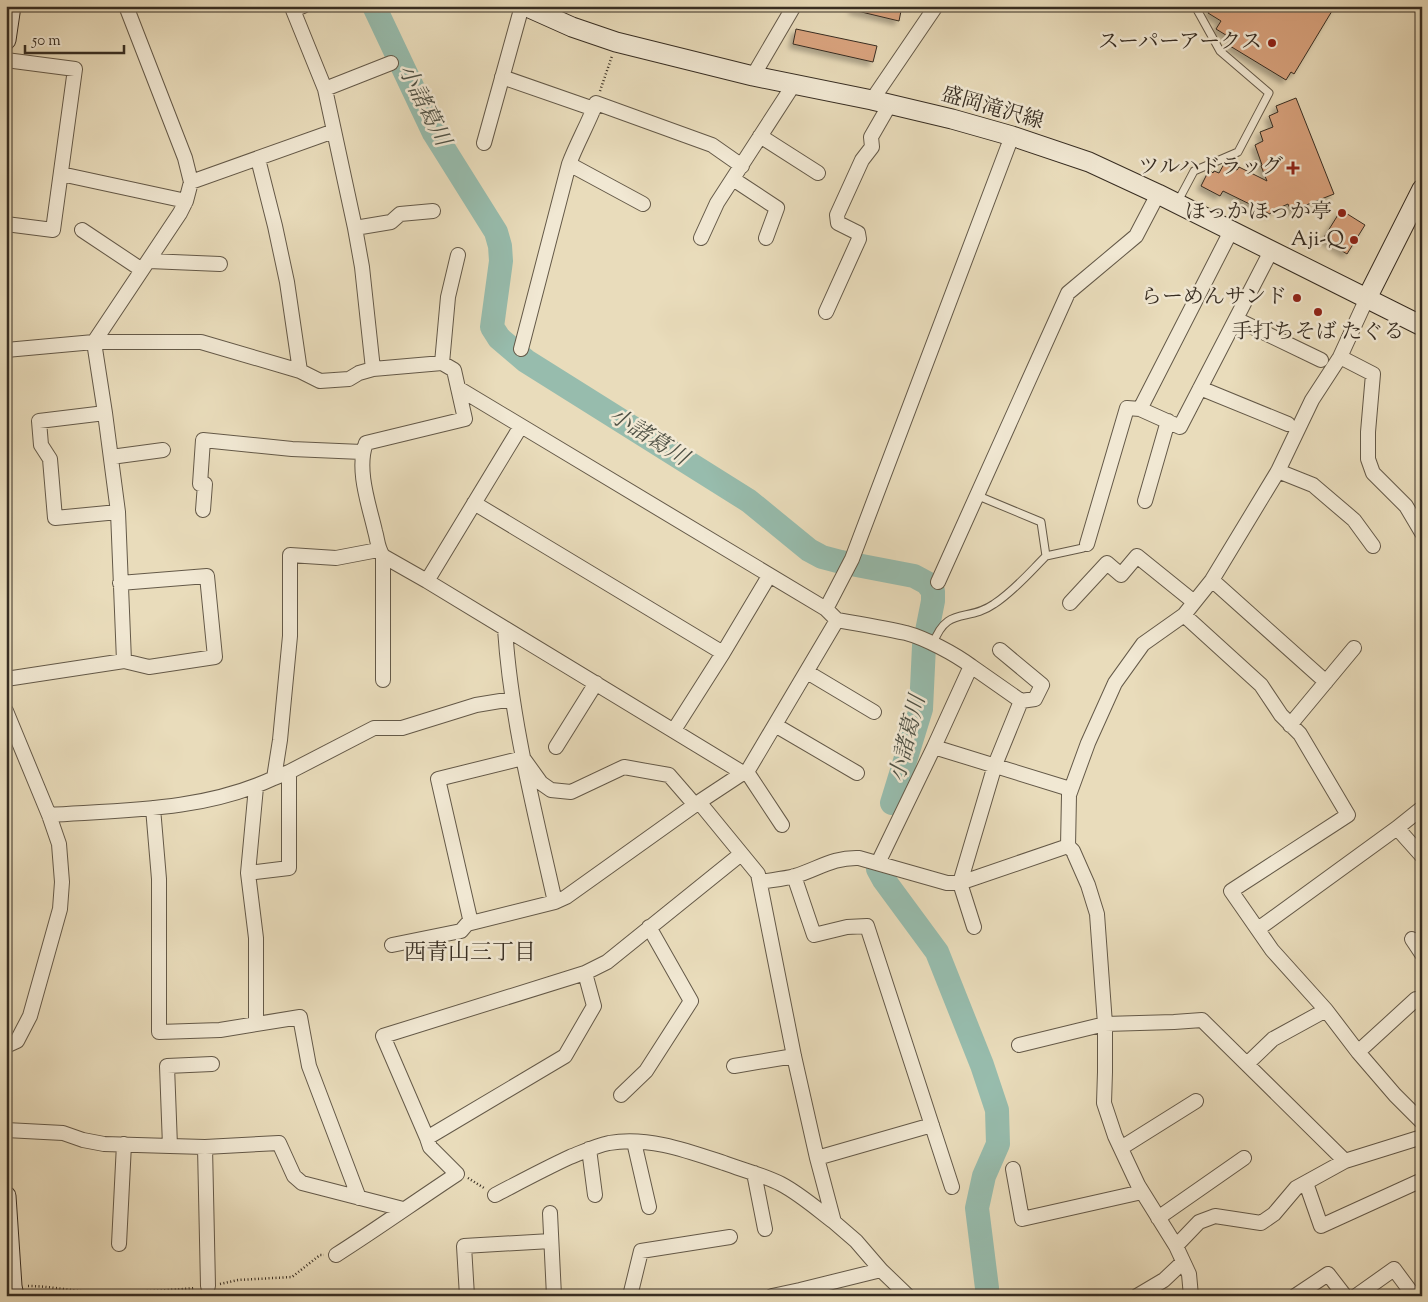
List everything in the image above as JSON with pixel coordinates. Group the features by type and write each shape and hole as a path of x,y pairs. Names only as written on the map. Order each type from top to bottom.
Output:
{"main road":[{"path":"6,40 11,6"},
{"name":"盛岡滝沢線","path":"523,6 572,27 616,42 754,76 881,102 952,119 1012,136 1089,162 1177,203 1422,326"},
{"path":"1367,298 1422,189"},
{"path":"6,1196 13,1291"}],"street":[{"path":"124,661 118,512 94,342 186,202 191,182 185,158 126,6"},
{"path":"303,6 293,10 325,89 362,267 373,369"},
{"path":"484,143 523,6"},
{"path":"754,76 794,6"},
{"path":"826,312 860,239 858,232 838,223 837,215 862,160 872,146 871,137 881,102 936,6"},
{"path":"6,60 74,69 53,230 6,224"},
{"path":"325,89 391,63"},
{"path":"502,77 712,145 742,166"},
{"path":"700,238 718,203 794,84"},
{"path":"521,349 569,164 578,140 595,106"},
{"path":"191,182 334,131"},
{"path":"760,136 818,173"},
{"path":"826,609 850,565 1012,136"},
{"path":"258,159 283,264 300,371"},
{"path":"569,164 643,204"},
{"path":"61,174 186,202"},
{"path":"733,179 777,208 766,238"},
{"path":"938,582 1068,293 1136,236 1158,194"},
{"path":"355,228 391,222 400,214 433,211"},
{"path":"82,230 145,266 220,264"},
{"path":"1140,409 1231,231"},
{"path":"1087,544 1127,408 1140,409 1180,427 1271,251"},
{"path":"442,363 448,297 458,255"},
{"path":"1191,1296 1189,1274 1176,1246 1142,1192 1121,1148 1104,1104 1105,1024 1098,914 1073,851 1068,846 1070,789 1115,683 1143,644 1184,616 1212,580 1278,470 1312,400 1340,357 1367,298"},
{"path":"1236,319 1321,360"},
{"path":"6,350 94,342 201,342 300,371 320,381 349,380 359,373 373,369 442,363 454,370 465,419 366,443 362,452 364,484 380,553 383,680"},
{"path":"1340,357 1373,374 1368,432 1368,459 1373,473 1406,506 1422,533"},
{"path":"458,388 768,576 826,609 838,620 908,634 961,659 1021,701 1035,699 1042,685 1000,650"},
{"path":"1200,388 1288,424"},
{"path":"105,413 39,421 41,445 50,459 55,518 118,512"},
{"path":"1146,501 1168,421"},
{"path":"427,581 521,426"},
{"path":"203,510 204,484 200,484 203,440 292,449 362,452"},
{"path":"111,457 163,450"},
{"path":"1278,470 1312,485 1354,520 1373,546"},
{"path":"474,503 722,653"},
{"path":"274,778 280,740 290,636 290,555 336,558 380,553 745,772 782,825"},
{"path":"1070,603 1107,563 1121,574 1137,556 1194,602"},
{"path":"6,679 124,661 149,667 215,657 207,576 120,583"},
{"path":"674,730 768,576"},
{"path":"1212,580 1326,682"},
{"path":"1184,616 1261,685 1281,715 1300,734 1348,815 1231,891 1272,950 1326,1010 1358,1052 1395,1095 1422,1122"},
{"path":"392,945 461,931 467,924 555,902 566,897 697,803 745,772 838,620"},
{"path":"505,629 512,699 555,902"},
{"path":"1290,725 1354,648"},
{"path":"878,863 934,747 970,666"},
{"path":"806,672 874,712"},
{"path":"556,747 596,683"},
{"path":"49,815 153,808 194,803 256,787 374,728 402,728 476,705 512,699"},
{"path":"974,927 960,884 994,765 1021,701"},
{"path":"6,711 59,844 62,882 60,909 30,1016 17,1041 6,1046"},
{"path":"775,725 857,773"},
{"path":"934,747 1070,789"},
{"path":"523,758 542,783 551,790 571,792 624,767 669,775 697,803 758,874 794,1056 817,1158 834,1222"},
{"path":"471,923 438,779 523,758"},
{"path":"248,873 289,868 289,772"},
{"path":"256,787 248,873 256,938 256,1024"},
{"path":"153,808 159,879 159,1032 220,1030 300,1018 309,1066 359,1198"},
{"path":"1258,929 1422,808"},
{"path":"1397,828 1422,856"},
{"path":"760,882 794,876 846,857 859,858 947,883 960,884 1068,846"},
{"path":"336,1255 394,1218 403,1209 457,1174 430,1147 383,1036 585,973 607,962 741,854"},
{"path":"794,876 814,935 847,927 867,926 952,1187"},
{"path":"621,1095 646,1071 691,1001 650,927"},
{"path":"1412,939 1422,954"},
{"path":"426,1138 566,1056 594,1006 585,973"},
{"path":"1358,1052 1420,1000"},
{"path":"1247,1064 1273,1039 1326,1010"},
{"path":"1019,1045 1105,1024 1202,1020 1345,1161"},
{"path":"734,1066 794,1056"},
{"path":"170,1146 167,1066 212,1064"},
{"path":"1121,1148 1196,1101"},
{"path":"817,1158 932,1125"},
{"path":"6,1130 63,1133 83,1140 104,1144 205,1147 279,1143 294,1176 302,1183 403,1209"},
{"path":"1176,1246 1199,1222 1215,1216 1261,1223 1274,1214 1296,1188 1345,1161 1422,1137"},
{"path":"634,1142 649,1207"},
{"path":"495,1195 543,1169 590,1149 610,1143 634,1142 655,1144 686,1151 754,1173 782,1185 806,1200 856,1240 881,1270 908,1296"},
{"path":"119,1244 124,1144"},
{"path":"205,1147 208,1286"},
{"path":"590,1149 595,1195"},
{"path":"1158,1218 1244,1158"},
{"path":"1014,1169 1022,1219 1142,1192"},
{"path":"754,1173 766,1229"},
{"path":"1306,1183 1321,1226 1422,1180"},
{"path":"550,1213 554,1296"},
{"path":"630,1296 641,1251 730,1237"},
{"path":"467,1296 464,1246 551,1241"},
{"path":"1137,1296 1164,1280 1183,1262"},
{"path":"1356,1296 1394,1269 1414,1296"},
{"path":"772,1296 801,1293 881,1270"},
{"path":"1296,1296 1328,1274 1346,1296"}],"lane":[{"path":"1177,203 1194,171 1238,152 1269,93 1220,51 1194,6"},
{"path":"976,496 1041,522 1046,556"},
{"path":"929,643 947,621 957,616 981,612 1007,594 1046,556 1084,548 1087,544"}],"path":[{"path":"595,106 616,42"},
{"path":"457,1174 463,1175 495,1195"},
{"path":"13,1291 44,1286 96,1292 163,1291 208,1286 238,1280 292,1277 320,1254 336,1255"}],"building":[{"path":"853,6 902,6 899,21 853,10"},
{"name":"スーパーアークス","path":"1212,6 1335,6 1294,74 1291,72 1286,80 1230,46 1234,40 1216,29 1221,21 1208,13"},
{"path":"796,29 877,46 873,62 793,44"},
{"path":"1296,98 1334,194 1291,211 1288,204 1272,211 1270,214 1223,191 1220,196 1201,186 1207,174 1209,175 1211,171 1219,173 1224,164 1237,170 1239,167 1267,181 1255,145 1263,141 1260,132 1273,127 1269,116 1278,112 1276,106"},
{"path":"1341,210 1365,225 1347,254 1323,239"}],"waterway":[{"name":"小諸葛川","path":"374,6 434,133 496,232 500,246 501,261 492,327 499,338 526,361 749,501 809,550 822,557 841,562 914,576 927,583 933,591 933,601 924,646 921,709 892,803"},
{"name":"小諸葛川","path":"878,869 937,952 982,1065 997,1110 998,1144 984,1176 977,1208 987,1296"}],"place":[{"name":"スーパーアークス","path":"1272,43"},
{"name":"ツルハドラッグ","path":"1293,168"},
{"name":"ほっかほっか亭","path":"1342,213"},
{"name":"Aji-Q","path":"1354,240"},
{"name":"らーめんサンド","path":"1297,298"},
{"name":"手打ちそば たぐる","path":"1318,312"}],"district":[{"name":"西青山三丁目","path":"470,954"}]}
